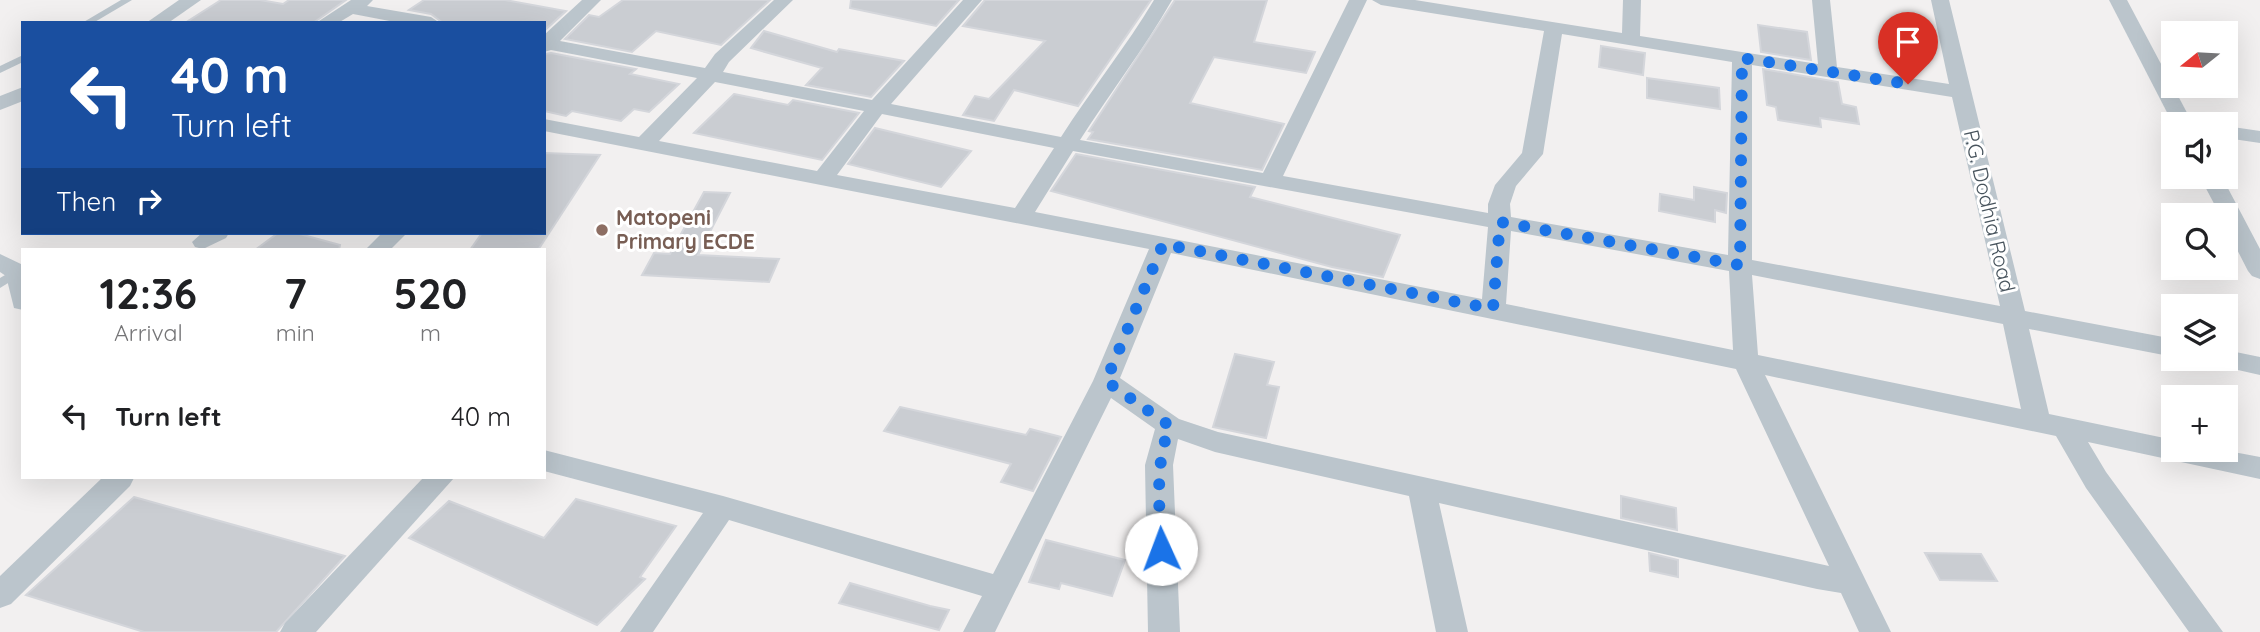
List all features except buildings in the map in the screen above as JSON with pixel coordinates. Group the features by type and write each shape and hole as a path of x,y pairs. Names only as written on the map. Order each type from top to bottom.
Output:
{"street":[{"path":"158,21 192,0"},
{"path":"546,43 592,0"},
{"path":"642,146 710,76 734,46 783,0"},
{"path":"823,178 878,107 972,0"},
{"path":"1021,216 1097,97 1138,44 1164,0"},
{"path":"1271,179 1358,0"},
{"path":"1381,0 1442,5 1554,29 1960,92"},
{"path":"1631,41 1632,0"},
{"path":"1821,0 1828,71"},
{"name":"P.G. Dodhia Road","path":"1940,0 1960,92 1984,180 2012,316 2051,425 2096,480 2207,632"},
{"path":"2118,0 2177,112"},
{"path":"329,21 357,4 423,21"},
{"path":"1493,309 1499,204 1506,185 1532,154 1554,29"},
{"path":"546,44 1067,144 1740,265 2161,345"},
{"path":"1742,58 1740,265 1746,362 1848,581 1875,632"},
{"path":"0,104 21,94"},
{"path":"546,125 1493,309 2260,468"},
{"path":"2238,134 2260,137"},
{"path":"2219,189 2252,241 2260,271"},
{"path":"378,248 394,235"},
{"path":"979,632 1106,381 1163,244"},
{"path":"6,273 21,299"},
{"path":"2238,362 2260,366"},
{"path":"1106,381 1170,426 1215,442 1421,486 1817,577 1848,581"},
{"path":"1164,632 1159,465 1163,443 1170,426"},
{"path":"546,461 723,507 1002,589"},
{"path":"0,595 119,479"},
{"path":"296,632 439,479"},
{"path":"1421,486 1452,632"},
{"path":"636,632 723,507"}],"lane":[{"path":"90,21 128,0"},
{"path":"0,70 21,59"}],"place":[{"name":"Matopeni Primary ECDE","path":"602,230"}],"route":[{"path":"1161,549 1159,465 1163,443 1170,426 1106,381 1163,244 1493,309 1500,222 1740,265 1742,58 1908,84"}]}
